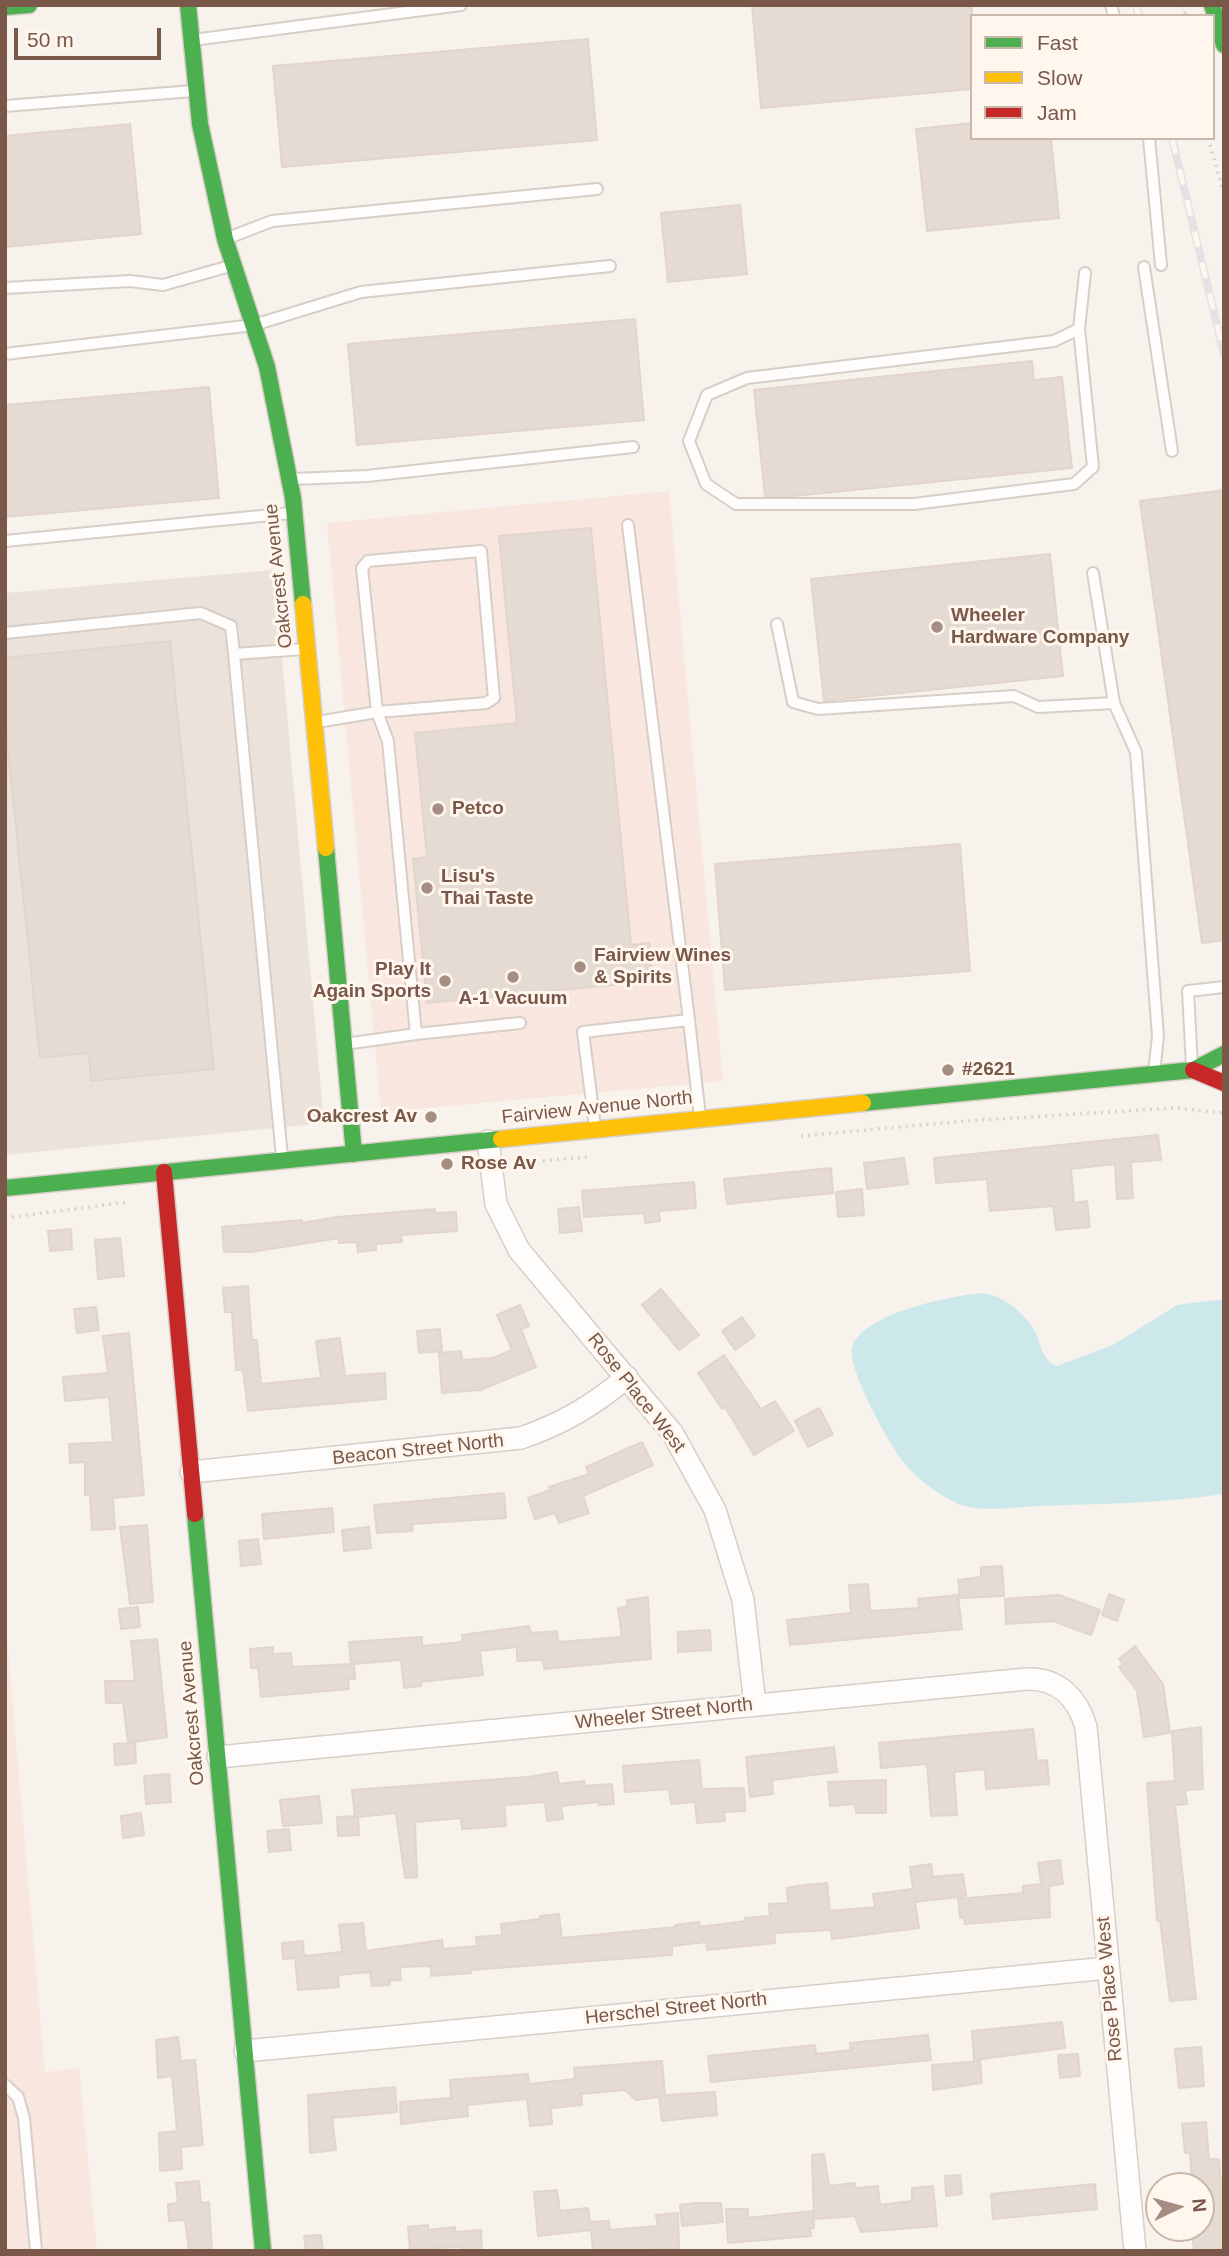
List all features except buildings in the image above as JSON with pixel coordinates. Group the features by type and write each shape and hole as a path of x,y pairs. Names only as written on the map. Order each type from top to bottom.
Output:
{"street":[{"path":"5,8 29,5"},
{"name":"Oakcrest Avenue","path":"188,5 196,91 211,181 225,239 273,393 295,513 354,1154"},
{"path":"1215,15 1224,45"},
{"name":"Fairview Avenue North","path":"5,1188 354,1154 489,1151 595,1130 1193,1070 1224,1054"},
{"name":"Fairview Avenue North","path":"1193,1070 1224,1083"},
{"name":"Rose Place West","path":"489,1151 496,1204 519,1250 673,1434 715,1510 743,1600 755,1705"},
{"name":"Oakcrest Avenue","path":"164,1172 263,2251"},
{"name":"Beacon Street North","path":"191,1472 521,1438 581,1413 627,1377"},
{"name":"Wheeler Street North","path":"218,1757 1033,1679 1063,1688 1082,1712 1086,1727"},
{"name":"Rose Place West","path":"1086,1727 1135,2251"},
{"name":"Herschel Street North","path":"244,2051 1108,1968"}],"lane":[{"path":"191,41 461,5"},
{"path":"5,106 196,91"},
{"path":"1149,140 1161,265"},
{"path":"225,239 272,221 597,189"},
{"path":"5,288 130,281 163,285 186,281 234,265"},
{"path":"5,354 254,326 361,292 610,266"},
{"path":"1144,267 1171,451"},
{"path":"1079,329 1054,341 747,378 707,395 689,442 706,484 736,505 914,504 1074,484 1093,467 1079,329 1085,273"},
{"path":"290,479 367,476 633,447"},
{"path":"5,541 295,513"},
{"path":"628,524 700,1119"},
{"path":"314,722 377,712 486,703 494,698 481,551 368,561 362,568 377,712 388,741 416,1034"},
{"path":"1093,573 1114,703 1136,752 1138,764 1158,1036 1154,1074"},
{"path":"5,633 201,613 231,626 283,1161"},
{"path":"777,624 793,702 818,709 1014,696 1038,707 1114,703"},
{"path":"234,654 308,648"},
{"path":"1193,1070 1188,990 1224,987"},
{"path":"595,1130 583,1032 689,1020"},
{"path":"344,1044 520,1023"},
{"path":"5,2085 18,2098 24,2118 36,2251"}],"path":[{"path":"1209,140 1224,194"},
{"path":"794,1136 965,1121 1175,1108 1224,1113"},
{"path":"489,1151 521,1164 590,1157"},
{"path":"5,1218 132,1202"}],"shaded area":[{"path":"669,491 723,1081 381,1112 327,523"},
{"path":"274,570 324,1123 5,1155 5,593"},
{"path":"5,1618 45,2072 79,2068 97,2251 5,2251"}],"water":[{"path":"983,1293 1005,1301 1023,1316 1036,1333 1044,1355 1057,1366 1113,1345 1177,1305 1224,1299 1224,1494 1108,1504 988,1509 959,1504 922,1481 904,1463 879,1422 855,1368 853,1344 875,1323 892,1315 932,1302"}],"railway":[{"path":"1136,5 1138,14"},
{"path":"1172,140 1224,354"}],"traffic: fast":[{"path":"5,7 29,5"},
{"path":"188,5 200,124 225,239 267,367 293,498 303,604"},
{"path":"1212,5 1215,14"},
{"path":"1215,15 1224,45"},
{"path":"326,848 354,1154"},
{"path":"863,1103 1193,1070 1224,1054"},
{"path":"5,1188 501,1139"},
{"path":"195,1514 263,2251"}],"traffic: slow":[{"path":"303,604 326,848"},
{"path":"501,1139 863,1103"}],"traffic: jam":[{"path":"1193,1070 1224,1083"},
{"path":"164,1172 195,1514"}],"place":[{"name":"Wheeler Hardware Company","path":"937,627"},
{"name":"Petco","path":"438,809"},
{"name":"Lisu's Thai Taste","path":"427,888"},
{"name":"Fairview Wines & Spirits","path":"580,967"},
{"name":"A-1 Vacuum","path":"513,977"},
{"name":"Play It Again Sports","path":"445,981"},
{"name":"#2621","path":"948,1070"},
{"name":"Oakcrest Av","path":"431,1117"},
{"name":"Rose Av","path":"447,1164"}]}
